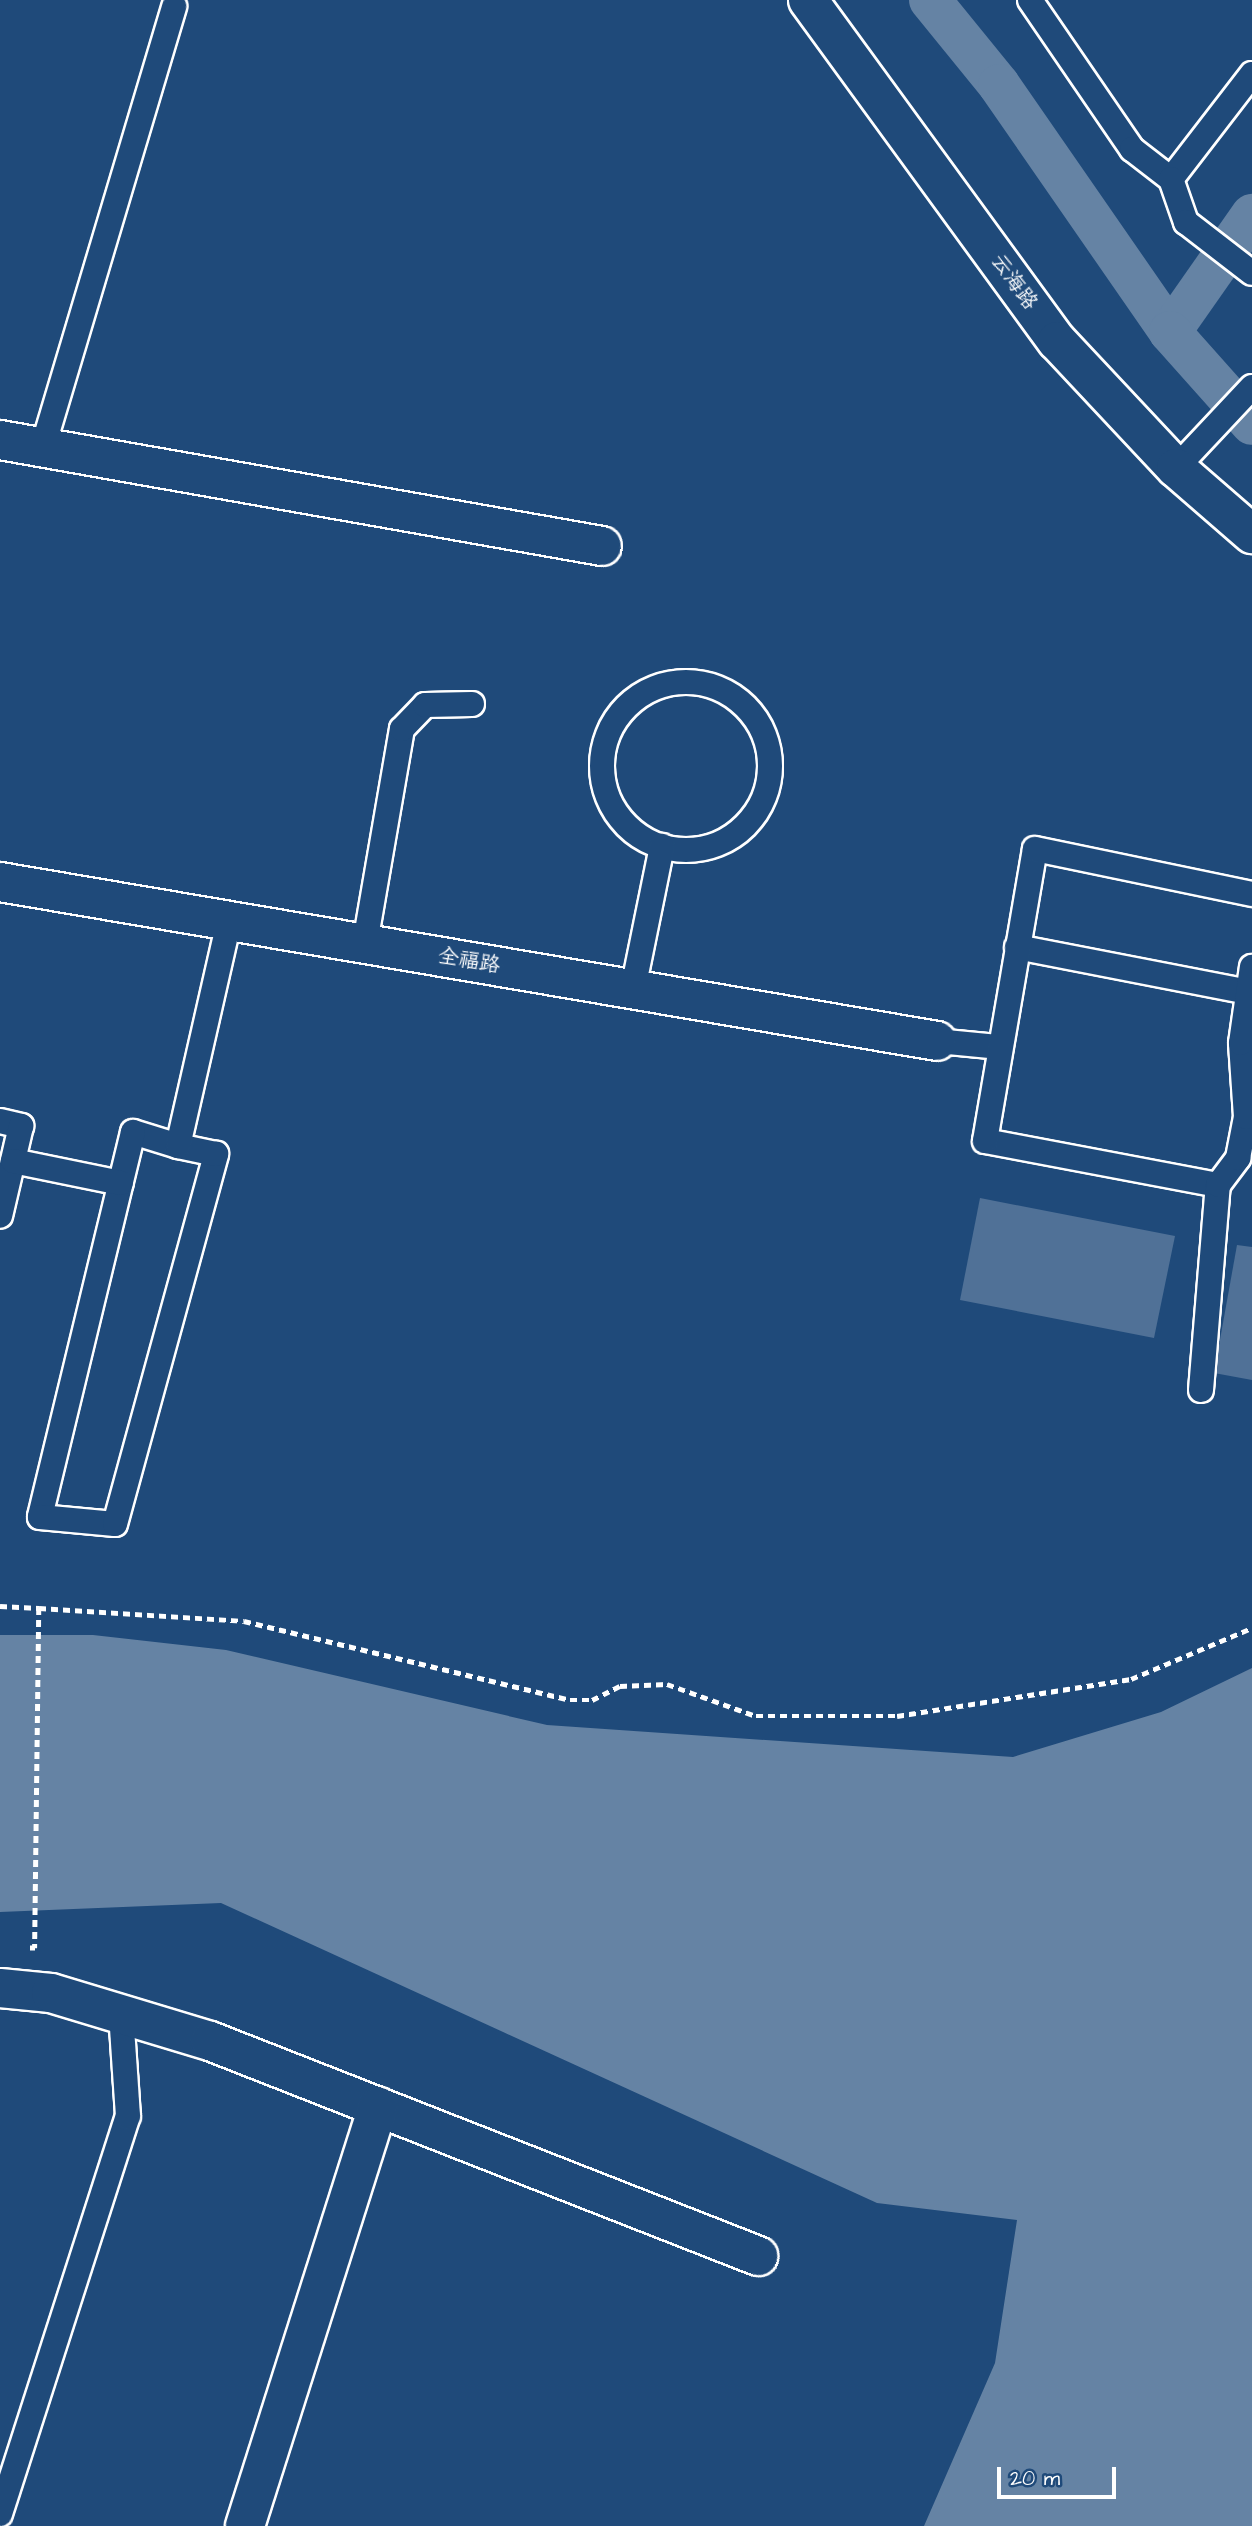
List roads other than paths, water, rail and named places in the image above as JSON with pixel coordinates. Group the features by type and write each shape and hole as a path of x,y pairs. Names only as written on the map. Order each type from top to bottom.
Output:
{"street":[{"name":"云海路","path":"808,0 1057,341 1176,468 1252,534"},
{"path":"0,440 42,450 602,546"},
{"name":"全福路","path":"0,882 937,1041"},
{"path":"0,1988 51,1993 210,2041 758,2256"},
{"path":"245,2526 378,2107"}],"lane":[{"path":"1030,0 1132,149 1171,179 1186,222 1252,273"},
{"path":"42,450 174,6"},
{"path":"1171,179 1252,74"},
{"path":"1176,468 1230,415 1252,387"},
{"path":"682,680 709,683 734,695 754,714 766,738 771,765 767,792 754,817 734,836 708,848 679,850 662,846 628,828 611,806 602,778 603,750 613,723 631,701 654,687 682,680"},
{"path":"366,943 402,729 425,705 471,704"},
{"path":"634,989 662,846"},
{"path":"1218,1185 985,1141 1035,849 1252,894"},
{"path":"178,1146 229,921"},
{"path":"1017,947 1248,992"},
{"path":"1201,1390 1218,1185 1238,1158 1246,1117 1241,1043 1252,967"},
{"path":"937,1041 999,1048"},
{"path":"0,1121 21,1126 0,1216"},
{"path":"133,1132 178,1146 216,1154 116,1524 40,1517 133,1132"},
{"path":"13,1161 121,1183"},
{"path":"0,2514 128,2116 121,2014"}],"water":[{"path":"0,1635 93,1635 226,1650 547,1725 1013,1757 1161,1712 1252,1668 1252,2526 924,2526 995,2363 1017,2220 877,2203 221,1903 0,1912"}],"waterway":[{"path":"930,0 999,85 1170,332 1252,215"},
{"path":"1170,332 1252,424"}]}
